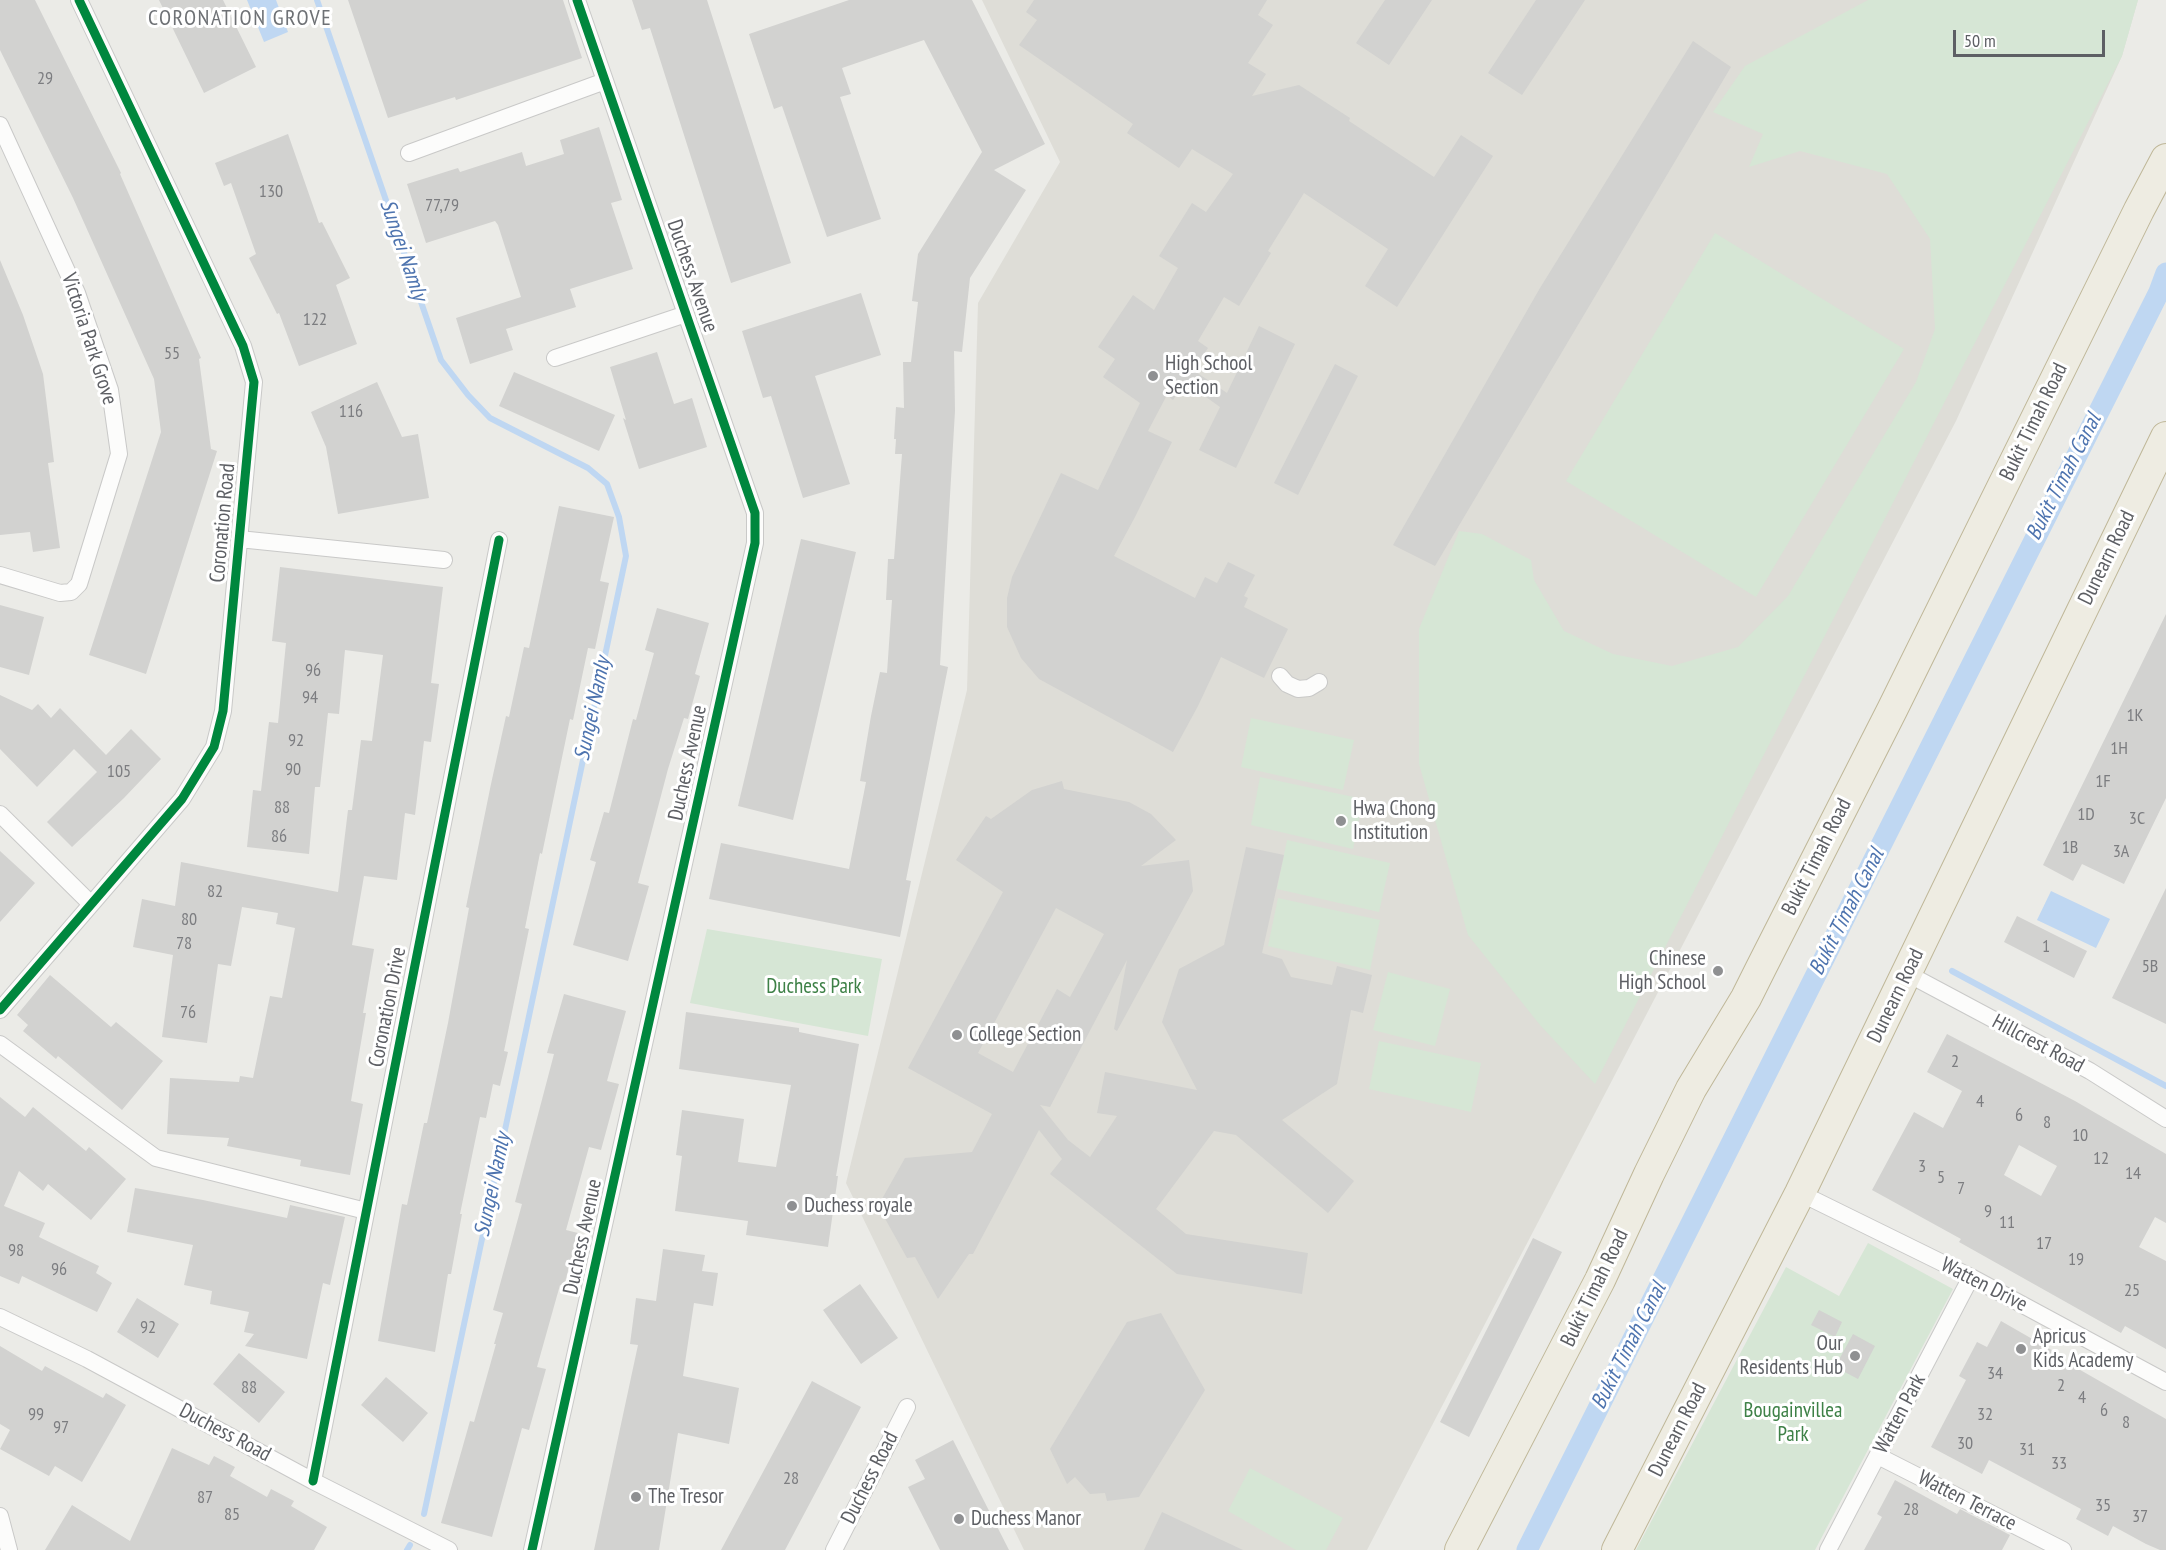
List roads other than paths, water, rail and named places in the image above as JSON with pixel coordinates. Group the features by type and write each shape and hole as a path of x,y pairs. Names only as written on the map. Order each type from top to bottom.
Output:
{"highway":[{"name":"Bukit Timah Road","path":"1460,1550 1590,1299 1691,1089 1746,998 1796,900 2166,159"},
{"name":"Dunearn Road","path":"1617,1550 1800,1193 2166,437"}],"street":[{"name":"Coronation Road","path":"0,1010 182,799 214,747 223,711 254,382 243,346 79,0"},
{"name":"Duchess Avenue","path":"532,1550 756,543 755,513 577,0"},
{"path":"409,153 605,81"},
{"name":"Victoria Park Grove","path":"0,125 77,293 110,390 119,454 79,584 71,592 60,592 0,575"},
{"name":"Duchess Avenue","path":"555,358 686,314"},
{"name":"Coronation Road","path":"239,540 444,560"},
{"name":"Coronation Drive","path":"314,1481 499,540"},
{"path":"1280,676 1287,684 1298,688 1309,688 1319,682"},
{"path":"0,814 91,904"},
{"name":"Hillcrest Road","path":"1908,974 2090,1071 2166,1119"},
{"path":"0,1044 156,1158 366,1211"},
{"name":"Watten Drive","path":"1800,1193 1971,1277 2166,1382"},
{"name":"Watten Park","path":"1827,1550 1971,1277"},
{"name":"Duchess Road","path":"0,1317 87,1359 314,1481 449,1550"},
{"name":"Duchess Road","path":"834,1550 907,1407"},
{"name":"Watten Terrace","path":"1878,1456 2057,1548"},
{"path":"0,1516 9,1550"}],"water":[{"path":"247,0 276,0 288,32 264,42"},
{"path":"2051,891 2110,919 2096,948 2037,920"}],"waterway":[{"name":"Sungei Namly","path":"317,0 441,360 468,395 490,418 588,468 607,484 619,517 626,556 424,1514"},
{"name":"Bukit Timah Canal","path":"1527,1550 2159,292 2166,273"},
{"path":"1952,971 2166,1086"},
{"name":"Sungei Namly","path":"407,1550 410,1545"}],"place":[{"name":"High School Section","path":"1153,376"},
{"name":"Hwa Chong Institution","path":"1341,821"},
{"name":"Chinese High School","path":"1718,971"},
{"name":"College Section","path":"957,1035"},
{"name":"Duchess royale","path":"792,1206"},
{"name":"Apricus Kids Academy","path":"2021,1349"},
{"name":"Our Residents Hub","path":"1855,1356"},
{"name":"The Tresor","path":"636,1497"},
{"name":"Duchess Manor","path":"959,1519"}],"district":[{"name":"CORONATION GROVE","path":"240,19"}],"park label":[{"name":"Duchess Park","path":"814,987"},
{"name":"Bougainvillea Park","path":"1793,1423"}]}
